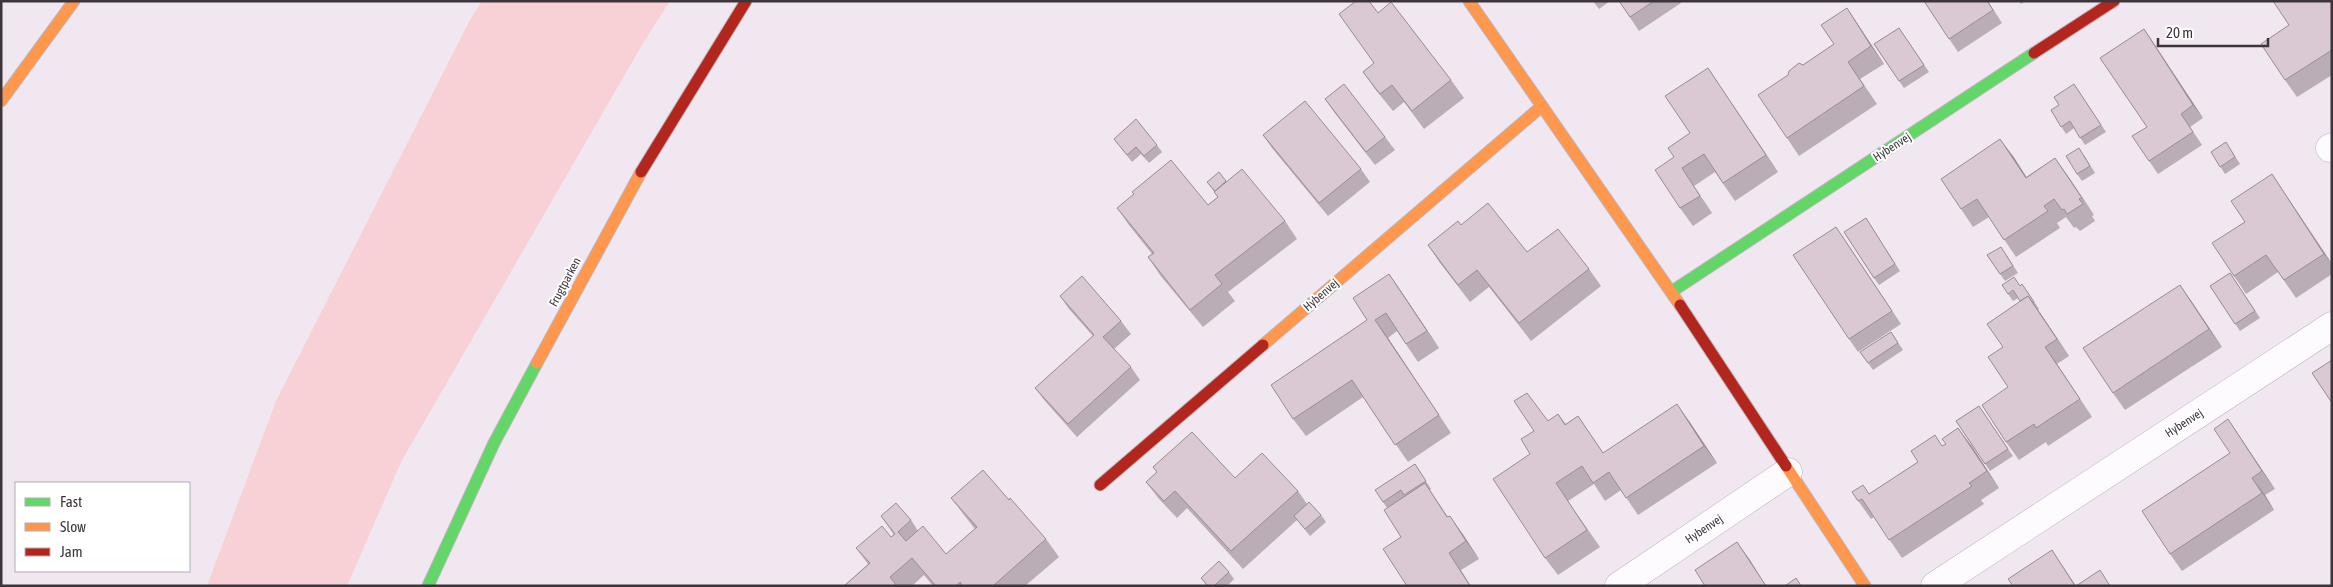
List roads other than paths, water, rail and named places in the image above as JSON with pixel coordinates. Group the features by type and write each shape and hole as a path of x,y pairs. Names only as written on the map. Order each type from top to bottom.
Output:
{"main road":[{"path":"1,101 74,1"},
{"name":"Frugtparken","path":"428,586 494,443 630,190 746,1"},
{"path":"1469,1 1671,292 1865,586"},
{"name":"Hybenvej","path":"1671,292 2114,1"},
{"name":"Hybenvej","path":"1100,485 1542,106"}],"street":[{"name":"Hybenvej","path":"1935,586 2332,326"},
{"name":"Hybenvej","path":"1619,586 1788,472"}]}
